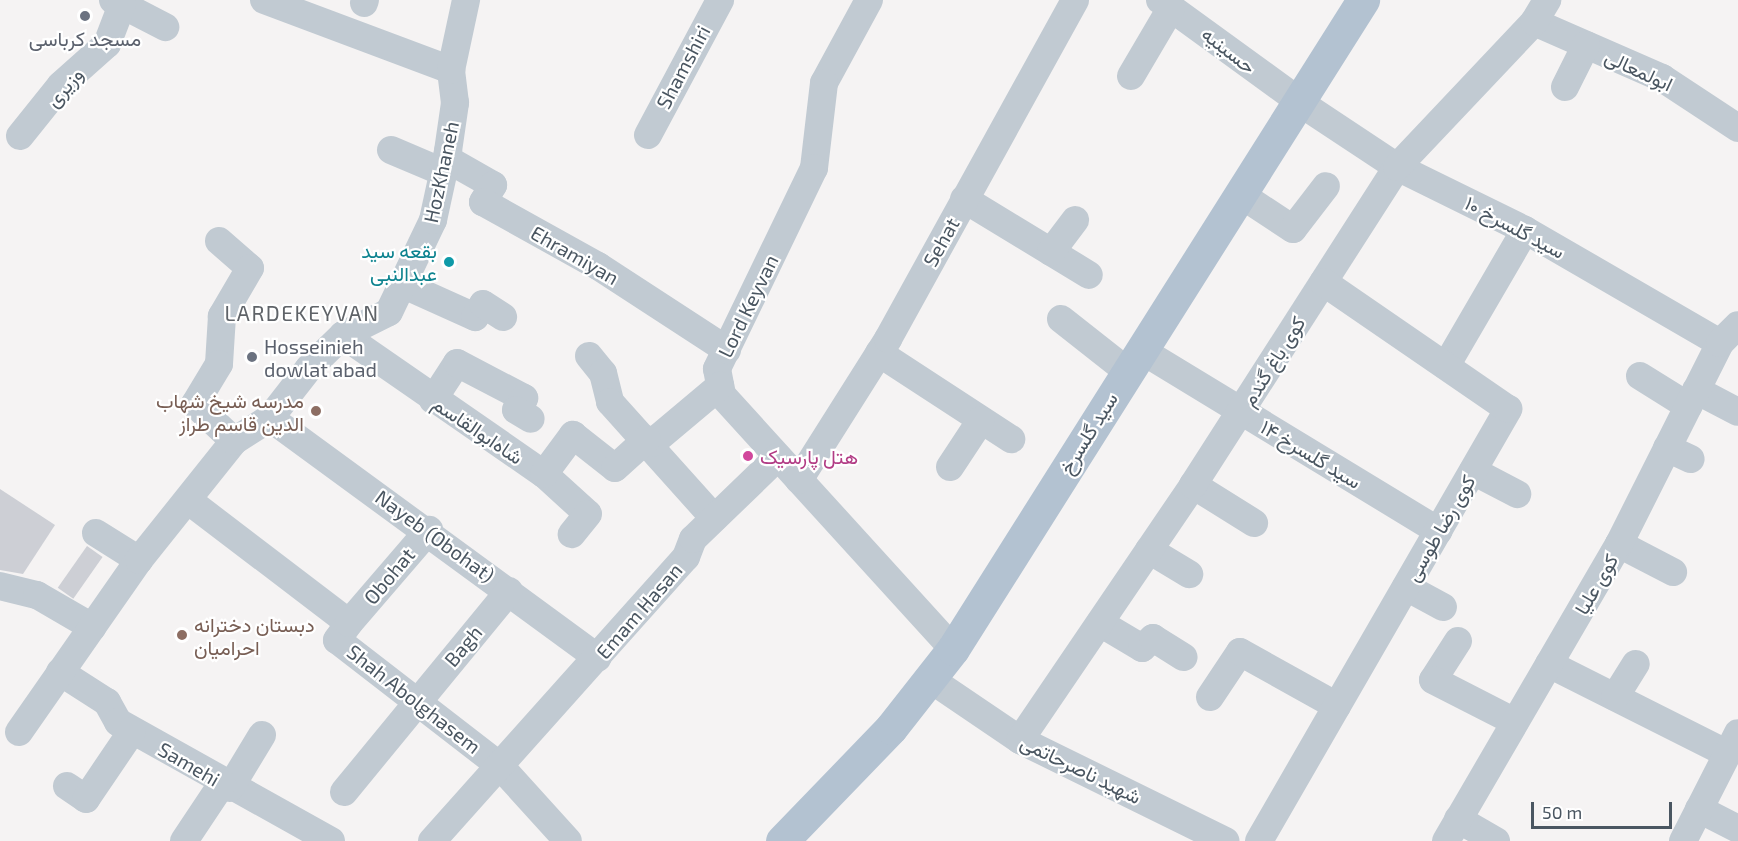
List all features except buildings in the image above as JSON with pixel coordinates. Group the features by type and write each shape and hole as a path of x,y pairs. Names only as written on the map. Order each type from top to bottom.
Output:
{"main road":[{"name":"سید گلسرخ","path":"1140,365 1252,202 1363,0"},
{"name":"سید گلسرخ","path":"802,841 903,738 1305,105 1380,0"},
{"name":"سید گلسرخ","path":"782,841 936,684"}],"street":[{"path":"264,0 358,13 451,70"},
{"name":"HozKhaneh","path":"234,441 270,418 309,368 343,335 389,312 404,285 433,220 445,165 455,103 451,70 466,0"},
{"name":"Shamshiri","path":"648,135 720,0"},
{"name":"Lord Keyvan","path":"869,0 824,83 814,168 717,369 722,395 958,654"},
{"name":"Sehat","path":"800,480 879,353 1076,0"},
{"path":"118,3 165,27"},
{"name":"وزیری","path":"20,136 61,85 107,44 118,3"},
{"path":"1131,76 1166,4"},
{"name":"حسینیه","path":"1166,4 1305,105"},
{"name":"ابولمعالی","path":"1540,11 1586,45 1662,78 1738,128"},
{"name":"کوی باغ گندم","path":"1020,740 1241,412 1397,166 1540,11"},
{"path":"1565,87 1586,45"},
{"name":"سید گلسرخ ۱۰","path":"1305,105 1397,166 1729,334"},
{"path":"391,150 445,165"},
{"name":"Ehramiyan","path":"445,165 493,184 483,202 535,231 727,350"},
{"path":"1252,202 1293,229 1326,186"},
{"path":"970,187 1051,252 1089,275"},
{"path":"1051,252 1075,220"},
{"path":"1446,366 1525,230"},
{"path":"19,732 139,560 189,501 234,441 195,404 219,364 222,316 250,267 219,241"},
{"name":"کوی رضا طوسی","path":"1259,841 1508,408 1323,282"},
{"path":"404,285 475,318 483,304 502,317"},
{"name":"سید گلسرخ ۱۴","path":"1061,319 1140,365 1241,412 1438,531"},
{"name":"کوی علیا","path":"1452,830 1619,544 1679,454 1692,398 1729,334"},
{"name":"شاه‌ابوالقاسم","path":"343,335 433,400 544,474 588,514 572,534"},
{"path":"879,353 1011,439"},
{"path":"589,356 603,373 610,402 649,441 714,518"},
{"path":"433,400 457,363 524,398 516,410 531,419"},
{"path":"1640,376 1692,398 1738,412"},
{"path":"544,474 573,435 615,468 720,386"},
{"name":"Nayeb (Obohat)","path":"270,418 429,530 598,658"},
{"path":"950,467 981,420"},
{"name":"Emam Hasan","path":"432,841 598,658 714,518 778,457"},
{"path":"1473,471 1517,494"},
{"path":"1192,485 1254,523"},
{"name":"Shah Abolghasem","path":"189,501 349,623 337,640 500,766 568,841"},
{"name":"Obohat","path":"349,623 429,530"},
{"path":"96,533 139,560"},
{"path":"1619,544 1673,572"},
{"path":"1149,549 1189,574"},
{"path":"0,586 37,595 92,627"},
{"path":"1406,586 1443,607"},
{"name":"Bagh","path":"344,792 509,591"},
{"path":"1100,623 1142,648 1153,638 1183,657"},
{"path":"1458,641 1433,680 1515,722"},
{"path":"1210,697 1240,652 1337,706"},
{"path":"1549,664 1615,697 1732,743 1683,841"},
{"path":"1615,697 1636,664"},
{"name":"Samehi","path":"60,672 107,702 118,722 226,786 331,841"},
{"name":"شهید ناصرحاتمی","path":"936,684 1020,740 1219,840"},
{"path":"67,786 86,799 132,730"},
{"path":"184,841 262,735"},
{"path":"1699,809 1738,829"},
{"path":"1452,830 1496,841"}],"place":[{"name":"مسجد کرباسی","path":"85,16"},
{"name":"بقعه سید عبدالنبی","path":"449,262"},
{"name":"Hosseinieh dowlat abad","path":"252,357"},
{"name":"مدرسه شیخ شهاب الدین قاسم طراز","path":"316,411"},
{"name":"هتل پارسیک","path":"748,456"},
{"name":"دبستان دخترانه احرامیان","path":"182,635"}],"district":[{"name":"LARDEKEYVAN","path":"302,313"}]}
